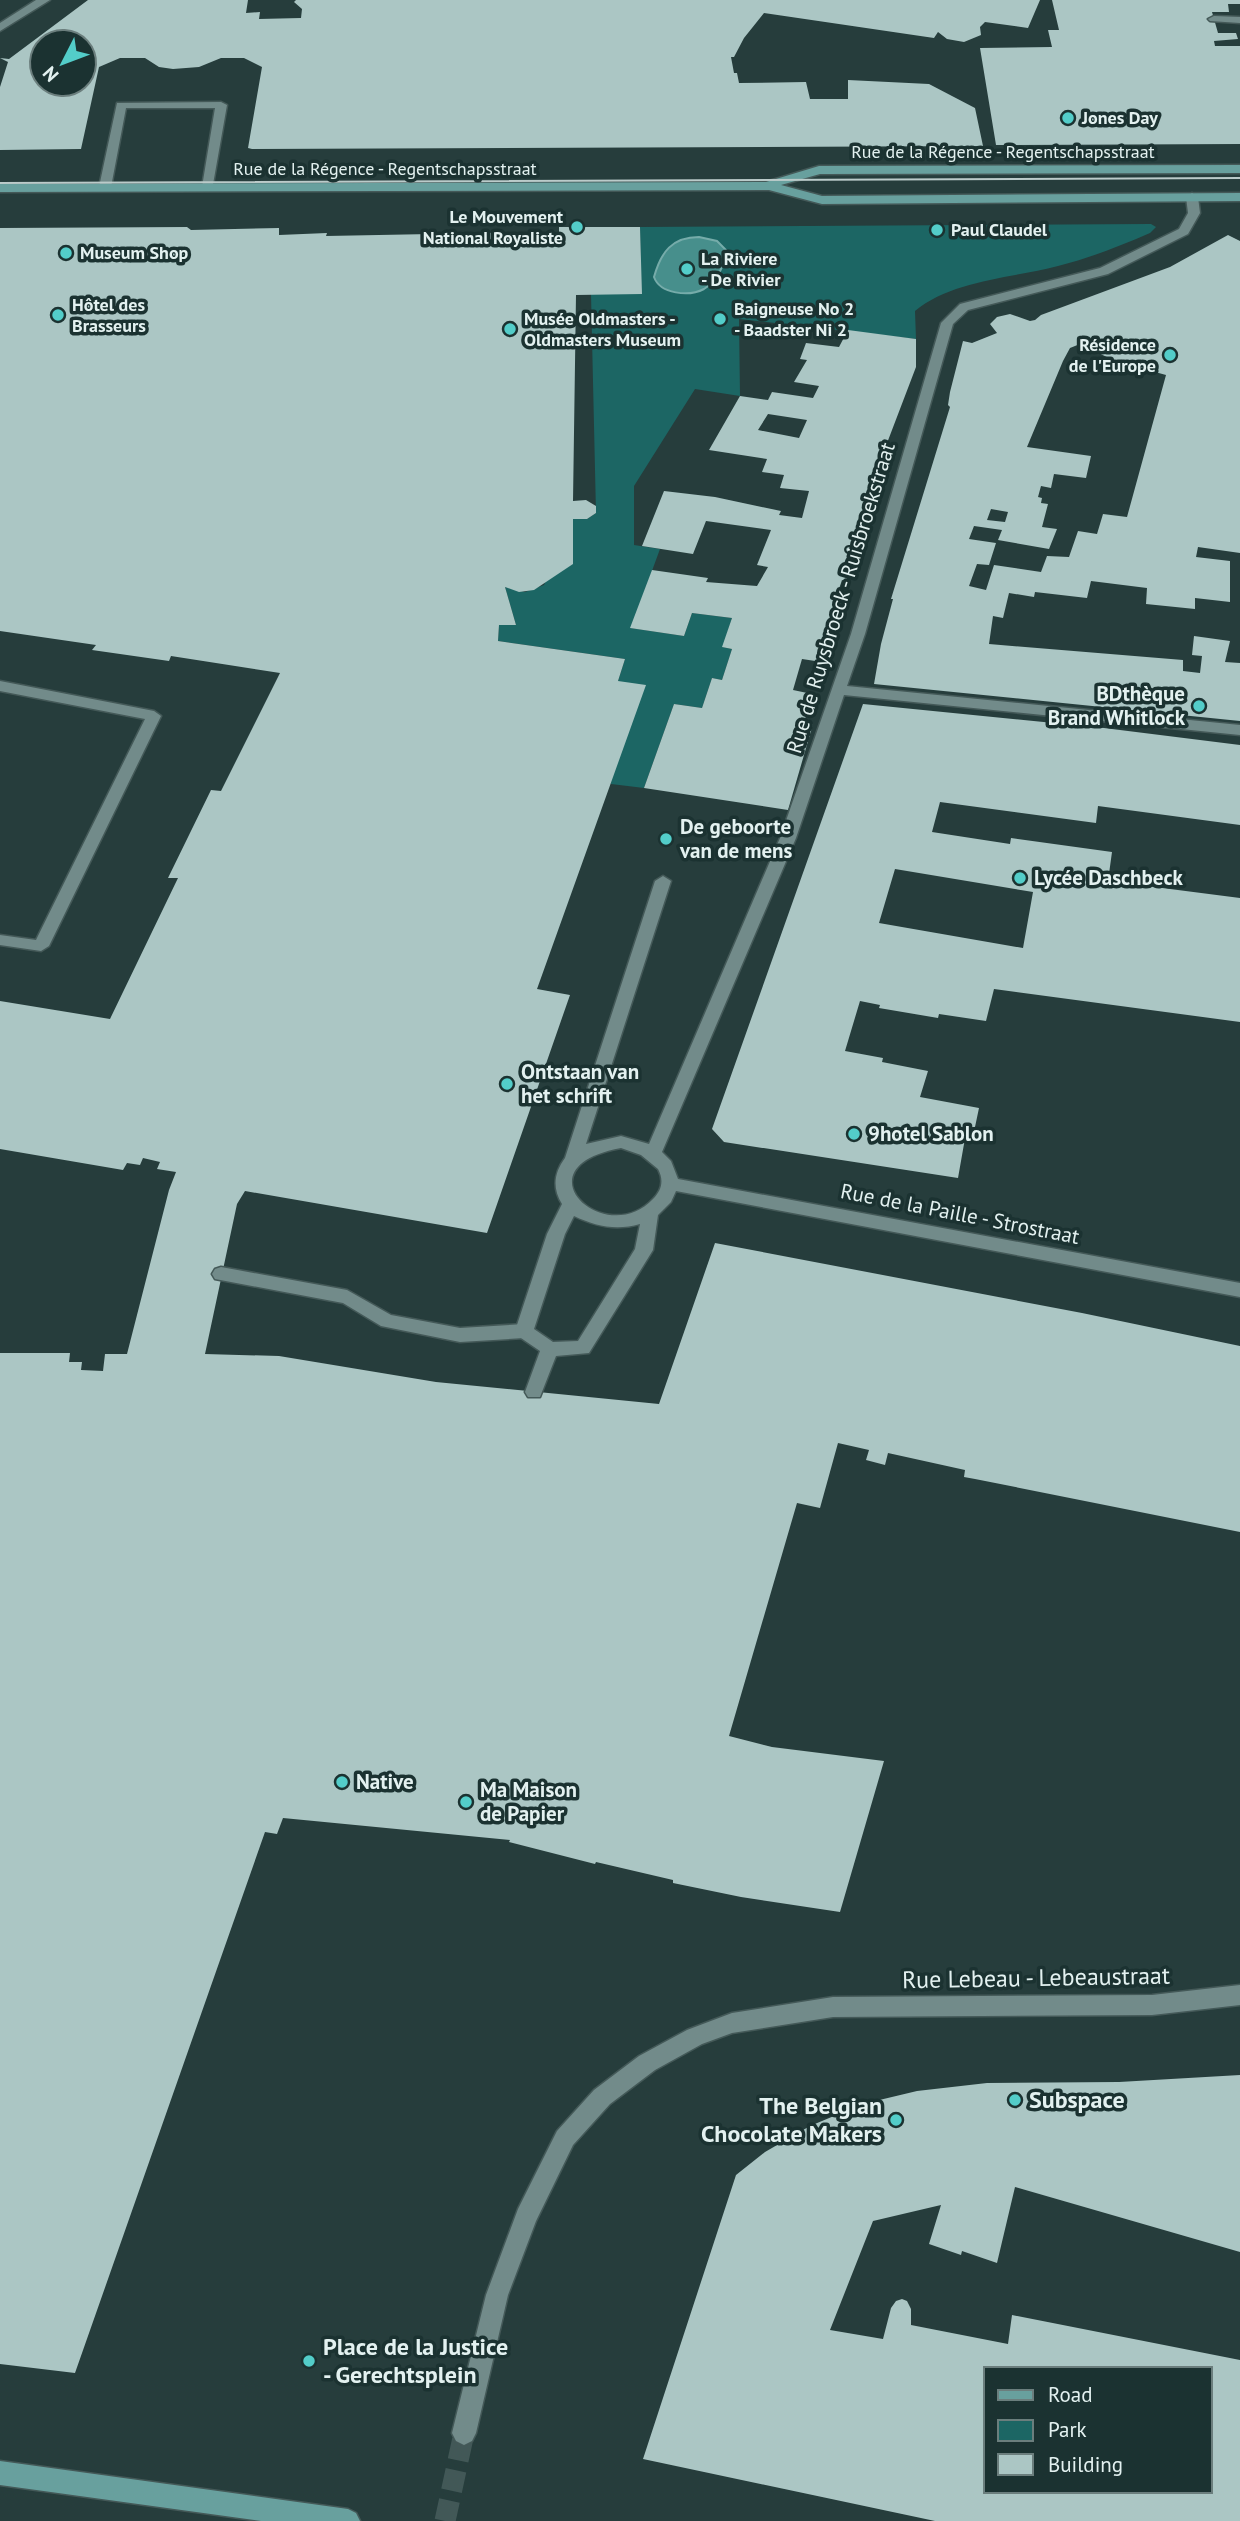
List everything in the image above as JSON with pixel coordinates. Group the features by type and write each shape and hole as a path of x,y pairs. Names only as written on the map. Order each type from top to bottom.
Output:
{"street":[{"path":"0,28 44,0"},
{"path":"1214,19 1240,19"},
{"path":"105,187 121,105 221,105 208,187"},
{"name":"Rue de la Régence - Regentschapsstraat","path":"769,186 819,170 1240,169"},
{"name":"Rue de la Régence - Regentschapsstraat","path":"0,188 769,186 822,200 1240,197"},
{"name":"Rue de Ruysbroeck - Ruisbroekstraat","path":"654,1153 788,838 858,634 947,323 964,307 1104,271 1184,231 1191,223 1194,213 1192,197"},
{"path":"0,686 154,716 41,946 0,940"},
{"path":"839,690 1240,730"},
{"path":"573,1157 603,1143 639,1145 654,1153 667,1167 671,1184 664,1201 650,1213 629,1221 612,1222 582,1213 571,1204 564,1193 562,1181 565,1168 573,1157 663,881"},
{"name":"Rue de la Paille - Strostraat","path":"671,1184 1240,1290"},
{"path":"524,1331 556,1234 571,1204"},
{"path":"221,1274 347,1297 387,1321 460,1335 524,1331 550,1349 583,1348 644,1250 650,1213"},
{"path":"534,1392 550,1349"},
{"name":"Rue Lebeau - Lebeaustraat","path":"464,2433 497,2295 526,2217 565,2138 602,2097 647,2063 695,2037 732,2023 833,2007 1152,2005 1240,1995"},
{"path":"0,2473 348,2521"}],"green space":[{"path":"1151,224 1156,227 1150,233 1093,255 1058,266 983,281 946,293 915,311 916,339 739,319 740,396 695,389 634,486 634,545 660,549 631,628 684,636 692,613 732,618 723,647 732,649 722,680 712,678 702,708 674,704 644,788 611,784 618,681 625,659 498,641 499,625 516,625 505,587 525,592 544,585 573,519 587,519 596,513 591,294 641,293 640,227"}],"shaded area":[{"path":"699,237 717,241 727,251 722,267 709,286 683,293 669,290 657,283 654,277 664,253 675,243"}],"building":[{"path":"88,0 248,0 246,13 260,12 259,19 301,18 302,9 294,2 296,0 1040,0 1028,28 985,22 980,27 981,35 964,42 947,39 938,32 934,38 764,13 744,38 734,57 731,57 739,83 806,82 810,99 848,99 848,80 929,84 975,108 983,146 252,149 248,148 262,67 244,58 221,58 199,67 173,69 159,67 145,58 120,58 99,67 98,72 98,28 51,28"},
{"path":"1052,0 1240,0 1240,4 1228,4 1229,12 1212,12 1218,33 1236,33 1238,39 1214,41 1215,46 1240,46 1240,144 996,145 980,48 1052,47 1048,30 1059,30"},
{"path":"28,45 28,98 92,98 81,149 0,150 0,87 8,62 0,58 9,59"},
{"path":"187,227 191,230 279,228 279,235 327,233 326,236 543,232 543,235 559,234 559,227 640,227 642,294 576,295 573,501 586,500 596,506 596,513 587,519 573,519 573,564 534,590 519,592 505,587 516,625 499,625 498,641 625,659 618,681 646,685 537,989 570,995 487,1233 245,1191 237,1204 205,1354 279,1356 436,1382 659,1404 715,1243 1240,1346 1240,1532 964,1477 965,1470 888,1453 885,1465 866,1460 869,1450 838,1443 820,1508 797,1503 729,1736 772,1747 884,1761 840,1912 741,1897 673,1883 673,1880 596,1862 595,1864 509,1842 510,1840 283,1818 277,1834 265,1832 75,2373 0,2364 0,1353 70,1353 69,1362 82,1362 81,1370 103,1371 105,1354 127,1354 176,1172 157,1169 160,1162 143,1158 140,1165 127,1163 123,1170 0,1149 0,1001 110,1019 178,878 168,878 211,790 221,791 280,673 171,656 169,661 92,650 96,645 0,631 0,228"},
{"path":"1228,235 1240,241 1240,553 1198,547 1196,557 1230,561 1230,602 1195,598 1195,609 1146,604 1147,588 1091,581 1087,598 1035,592 1034,597 1009,593 1003,618 993,616 989,644 1183,660 1183,671 1200,673 1202,656 1192,655 1194,636 1230,641 1225,662 1240,663 1240,721 874,684 891,599 950,407 950,392 963,341 972,343 997,333 990,324 997,317 1010,314 1030,321 1035,320 1041,315 1170,267","holes":["1080,344 1115,361 1166,375 1127,517 1103,514 1097,534 1078,531 1069,557 1047,556 1041,572 994,565 986,590 969,586 977,564 989,565 996,543 969,539 974,526 1002,530 998,540 1049,549 1057,529 1042,527 1048,504 1041,503 1042,498 1038,497 1041,486 1051,488 1054,474 1086,478 1091,456 1027,447 1063,361 1070,348","991,509 1008,512 1005,522 987,520"]},
{"path":"848,330 916,339 916,367 884,451 846,581 842,580 837,595 843,596 822,662 802,659 793,690 812,694 804,723 813,724 788,810 644,788 674,704 702,708 712,678 722,680 732,649 722,647 732,618 692,613 684,636 630,628 652,570 708,578 706,582 757,586 768,567 757,565 771,530 706,521 693,554 642,546 664,491 715,497 781,511 779,515 802,518 809,491 780,488 784,475 762,472 767,459 709,450 740,396 768,400 772,392 813,398 819,386 794,382 807,360 800,359 806,343 839,347","holes":["768,414 807,420 799,438 758,430"]},
{"name":"Lycée Daschbeck","path":"863,704 1104,728 1240,745 1240,825 1098,806 1096,823 940,802 932,832 1010,844 1011,838 1112,852 1108,881 1240,898 1240,1022 994,989 986,1021 939,1014 938,1018 879,1008 880,1005 860,1001 845,1051 928,1071 920,1097 979,1108 975,1127 967,1127 958,1178 724,1142 712,1129","holes":["895,869 1033,892 1023,948 879,923"]},
{"path":"1240,2075 1240,2252 1015,2187 997,2263 962,2251 961,2255 929,2244 941,2205 873,2221 830,2330 883,2339 891,2308 896,2301 902,2299 907,2301 911,2309 911,2325 1008,2344 1012,2315 1240,2360 1240,2521 935,2521 643,2459 736,2175 765,2152 810,2126 871,2102 917,2091 987,2083 1119,2082"}],"tunnel":[{"path":"445,2521 464,2433"}],"tram line":[{"path":"0,183 1240,178"}],"place":[{"name":"Jones Day","path":"1068,118"},
{"name":"Le Mouvement National Royaliste","path":"577,227"},
{"name":"Paul Claudel","path":"937,230"},
{"name":"Museum Shop","path":"66,253"},
{"name":"La Riviere - De Rivier","path":"687,269"},
{"name":"Hôtel des Brasseurs","path":"58,315"},
{"name":"Baigneuse No 2 - Baadster Ni 2","path":"720,319"},
{"name":"Musée Oldmasters - Oldmasters Museum","path":"510,329"},
{"name":"Résidence de l'Europe","path":"1170,355"},
{"name":"BDthèque Brand Whitlock","path":"1199,706"},
{"name":"De geboorte van de mens","path":"666,839"},
{"name":"Lycée Daschbeck","path":"1020,878"},
{"name":"Ontstaan van het schrift","path":"507,1084"},
{"name":"9hotel Sablon","path":"854,1134"},
{"name":"Native","path":"342,1782"},
{"name":"Ma Maison de Papier","path":"466,1802"},
{"name":"Subspace","path":"1015,2100"},
{"name":"The Belgian Chocolate Makers","path":"896,2120"},
{"name":"Place de la Justice - Gerechtsplein","path":"309,2361"}]}
